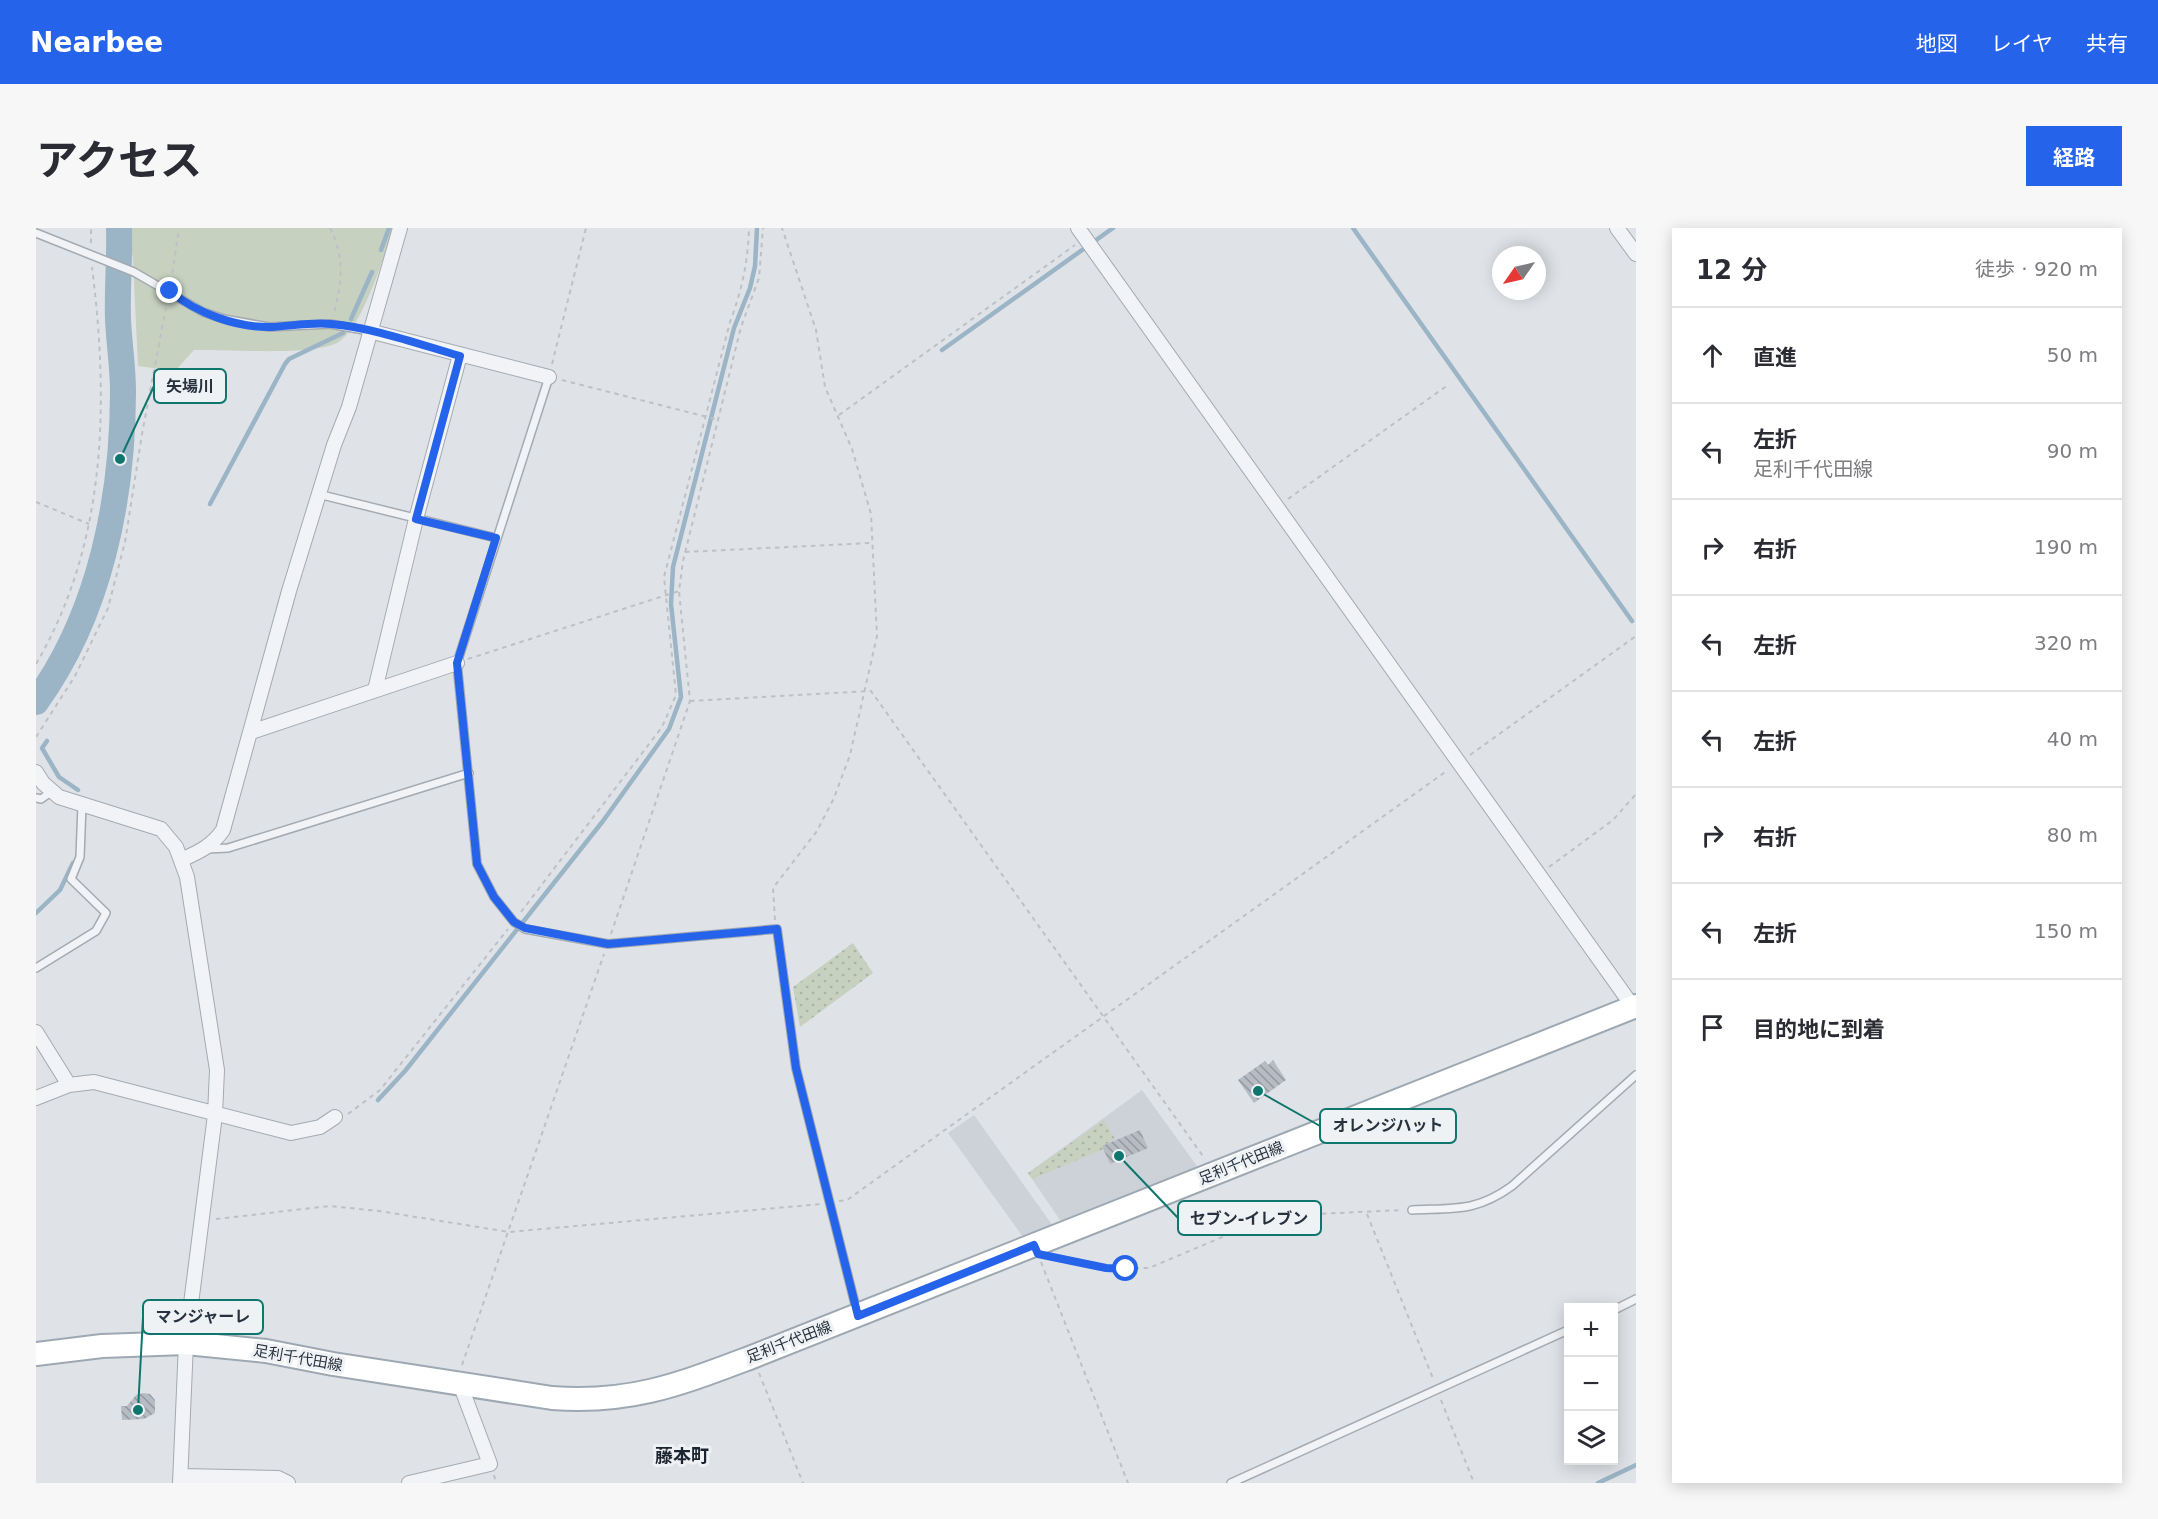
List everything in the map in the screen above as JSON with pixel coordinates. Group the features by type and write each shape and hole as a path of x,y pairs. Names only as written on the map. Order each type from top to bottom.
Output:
{"main road":[{"name":"足利千代田線","path":"36,1354 102,1346 186,1343 266,1351 552,1398 604,1400 628,1398 682,1384 1036,1250 1213,1174 1635,1008"}],"street":[{"path":"181,860 205,849 223,831 289,591 318,494 350,407 369,331 400,228"},
{"path":"1617,228 1636,254"},
{"path":"1081,233 1635,1008"},
{"path":"369,331 549,377"},
{"path":"375,690 416,519 460,356"},
{"path":"251,732 457,663"},
{"path":"36,772 51,792 82,805 133,818 161,829 168,836 181,860 187,877 217,1070 215,1115 186,1343 181,1480 278,1478 288,1483"},
{"path":"36,1032 69,1085"},
{"path":"36,1098 69,1085 94,1082 291,1133 320,1127 335,1117"},
{"path":"410,1483 490,1464 460,1384"}],"lane":[{"path":"36,233 134,272 203,312 243,324 269,327 330,324 369,331"},
{"path":"549,377 457,663 477,864 494,897 514,922 525,928 608,944 777,929 796,1068 858,1316"},
{"path":"318,494 496,538"},
{"path":"205,849 228,848 469,773"},
{"path":"36,798 41,799 51,792"},
{"path":"36,968 96,931 106,913 71,879 80,857 82,805"},
{"path":"1412,1210 1465,1208 1492,1200 1512,1186 1636,1075"},
{"path":"1618,1308 1636,1299"},
{"path":"1231,1483 1564,1332"}],"path":[{"path":"36,664 70,598 85,549 97,480 101,425 100,358 90,254 91,228"},
{"path":"36,737 75,676 108,608 125,542 142,434 170,291 179,228"},
{"path":"330,228 340,246 341,287 330,324"},
{"path":"586,228 549,377 719,420"},
{"path":"335,1117 348,1115 380,1090 514,922 662,727 676,695 664,577 730,322 743,286 748,264 749,228"},
{"path":"460,1384 461,1368 468,1343 509,1232 530,1163 608,944 690,701 679,591 685,552 741,327 759,278 763,228"},
{"path":"777,929 772,888 817,831 834,798 850,755 877,636 871,514 852,449 825,387 816,330 782,228"},
{"path":"838,415 1081,233"},
{"path":"1276,507 1448,385"},
{"path":"36,502 89,524"},
{"path":"685,552 872,542"},
{"path":"457,663 679,591"},
{"path":"201,1220 330,1206 379,1211 509,1232 847,1200 1636,636"},
{"path":"690,701 871,691 1101,1017 1211,1167 1213,1174"},
{"path":"1539,874 1613,820 1636,794"},
{"path":"1036,1250 1106,1268 1149,1269 1272,1216 1367,1214 1412,1210"},
{"path":"1367,1214 1474,1483"},
{"path":"1036,1250 1128,1483"},
{"path":"752,1357 803,1483"}],"shaded area":[{"path":"1142,1090 1199,1169 1064,1221 1060,1220 1028,1173"},
{"path":"974,1115 1053,1226 1023,1237 948,1133"}],"green space":[{"path":"132,228 393,228 365,305 349,332 340,341 329,346 293,351 194,350 175,371 138,366 133,260 129,230"},
{"path":"853,943 873,973 800,1027 793,987"},
{"path":"1104,1120 1115,1139 1103,1146 1104,1149 1032,1179 1028,1173"}],"building":[{"path":"1273,1060 1286,1080 1254,1103 1238,1080 1265,1061 1268,1065"},
{"path":"1140,1130 1148,1148 1110,1164 1102,1146"},
{"path":"150,1394 155,1400 155,1413 144,1419 122,1420 121,1406 127,1406 136,1395"}],"waterway":[{"path":"36,702 58,668 77,631 104,554 112,513 122,431 123,391 118,319 119,228"},
{"path":"381,250 389,228"},
{"path":"378,1100 405,1071 603,821 669,729 681,697 671,604 673,567 734,328 750,288 755,266 757,228"},
{"path":"942,350 1113,228"},
{"path":"1353,228 1632,621"},
{"path":"351,319 372,272"},
{"path":"210,504 285,364 289,359 343,333"},
{"path":"47,741 42,748 59,777 78,790"},
{"path":"36,913 60,890 73,863"},
{"path":"1598,1483 1636,1465"}],"place":[{"name":"矢場川","path":"120,459"},
{"name":"オレンジハット","path":"1258,1091"},
{"name":"セブン-イレブン","path":"1119,1156"},
{"name":"マンジャーレ","path":"138,1410"}],"district":[{"name":"藤本町","path":"682,1456"}],"route":[{"path":"170,291 179,299 203,312 243,324 269,327 330,324 369,331 460,356 416,519 496,538 457,663 477,864 494,897 514,922 525,928 608,944 777,929 796,1068 858,1316 1034,1245 1038,1254 1048,1254 1106,1268 1126,1269"}]}
